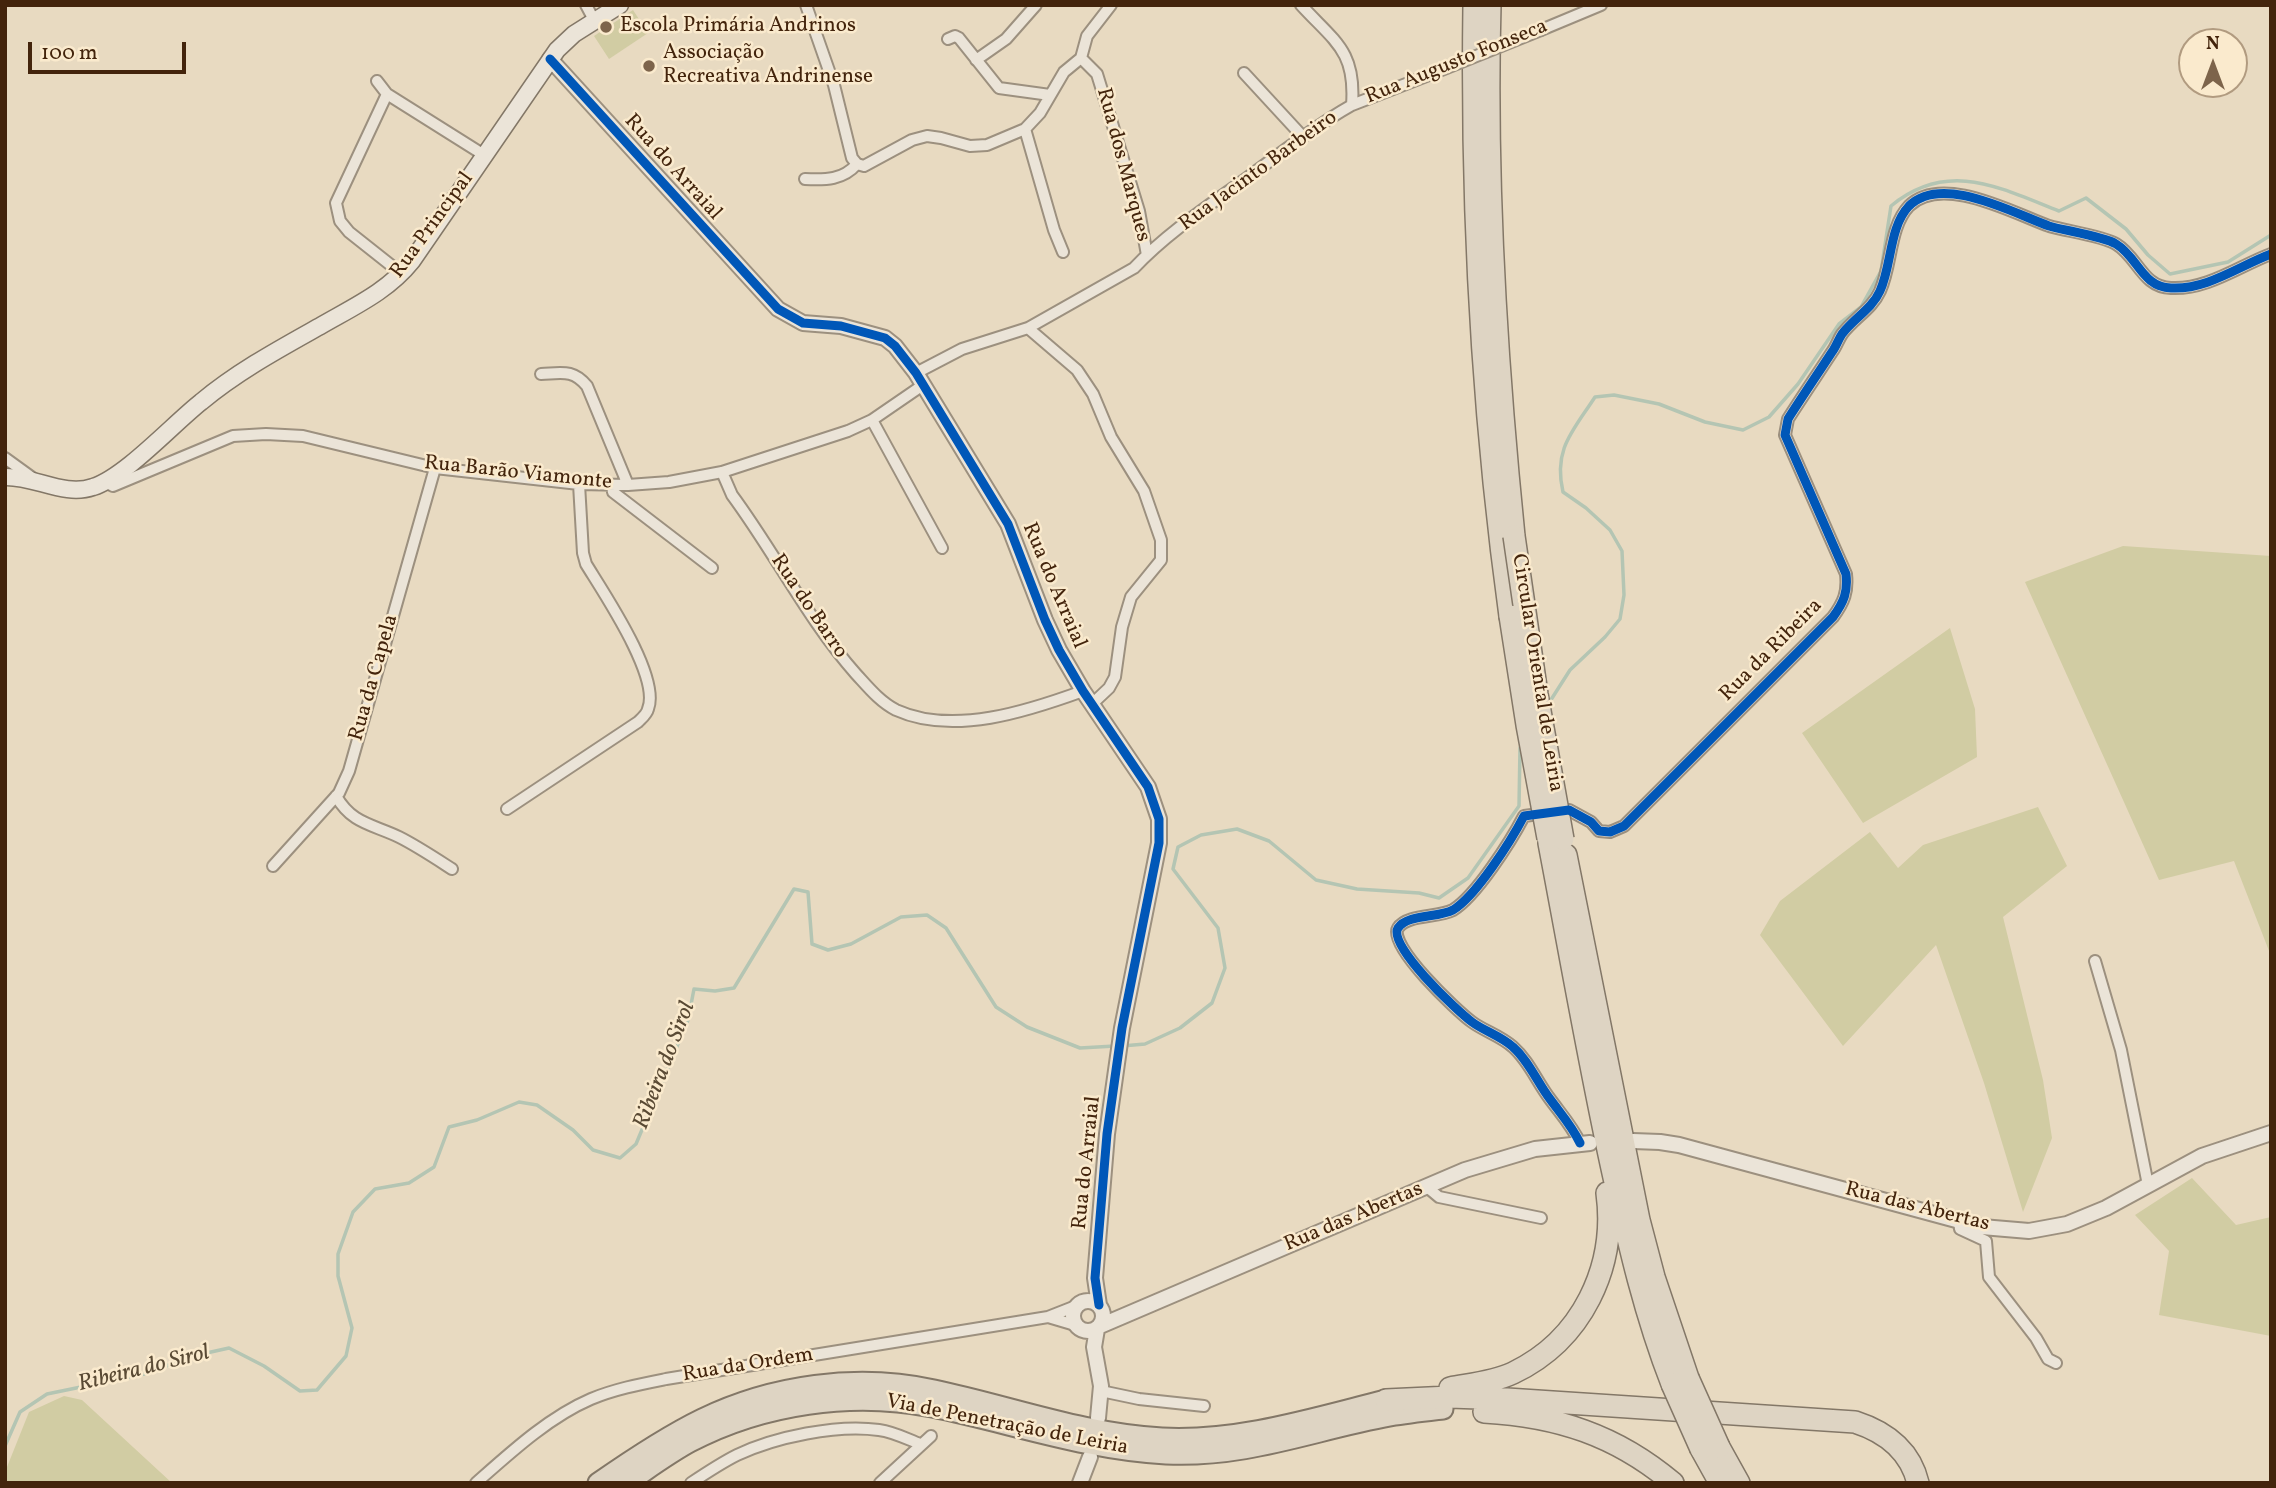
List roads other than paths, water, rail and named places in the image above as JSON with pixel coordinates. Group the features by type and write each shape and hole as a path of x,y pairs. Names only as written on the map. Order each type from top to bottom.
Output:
{"highway":[{"name":"Circular Oriental de Leiria","path":"1474,5 1475,240 1485,388 1507,536 1537,694 1556,841 1602,1124 1636,1274 1657,1346 1680,1381 1710,1448 1734,1481"},
{"name":"Circular Oriental de Leiria","path":"1490,5 1488,102 1507,536"},
{"name":"Circular Oriental de Leiria","path":"1556,841 1639,1220 1680,1381"},
{"path":"1386,1400 1495,1380 1512,1373 1554,1346 1578,1318 1595,1288 1607,1244 1607,1196 1600,1146 1602,1124"},
{"name":"Via de Penetração de Leiria","path":"598,1483 649,1448 702,1419 757,1398 812,1386 862,1382 932,1389 1086,1427 1165,1438 1225,1436 1386,1400"},
{"path":"1386,1400 1450,1397 1507,1399 1855,1422 1876,1430 1893,1441 1906,1455 1918,1483"},
{"name":"Via de Penetração de Leiria","path":"627,1483 673,1452 707,1434 754,1416 816,1403 864,1400 913,1404 1084,1445 1185,1455 1238,1452 1390,1416 1443,1409"},
{"path":"1443,1409 1468,1406 1615,1414 1843,1433 1860,1437 1885,1452 1894,1462 1905,1483"},
{"path":"1443,1409 1535,1416 1589,1431 1631,1452 1673,1483"}],"main road":[{"name":"Rua Principal","path":"106,482 202,400 270,354 384,290 402,274 550,59 568,39 620,5"},
{"path":"5,477 35,480 77,491 106,482"}],"street":[{"path":"586,5 594,20"},
{"path":"806,5 834,85 852,158 858,164"},
{"path":"976,60 1006,39 1036,5"},
{"path":"1082,58 1087,36 1111,5"},
{"name":"Rua Jacinto Barbeiro","path":"919,379 962,349 1028,328 1134,268 1147,255 1330,117 1352,105 1354,80 1346,54 1301,5"},
{"name":"Rua Augusto Fonseca","path":"1352,105 1601,5"},
{"path":"948,39 955,36 959,38 999,88 1050,94"},
{"name":"Rua dos Marques","path":"805,179 840,177 858,164 864,166 927,136 970,146 987,145 1025,129 1040,113 1064,72 1082,58 1097,74 1139,211 1147,255"},
{"name":"Rua do Arraial","path":"550,59 778,309 803,323 841,326 885,338 895,346 919,379 1008,524 1051,632 1083,691 1148,786 1160,826 1158,848 1118,1054 1104,1166 1093,1321"},
{"path":"1244,73 1303,138"},
{"path":"377,81 387,94 484,155"},
{"path":"387,94 336,203 341,221 349,232 402,274"},
{"path":"1025,129 1054,230 1063,252"},
{"name":"Rua da Ribeira","path":"1585,1143 1511,1045 1472,1022 1445,999 1410,959 1396,933 1406,920 1450,911 1462,903 1501,853 1524,817 1569,810 1591,822 1599,831 1610,832 1624,826 1833,617 1844,601 1848,586 1846,573 1785,435 1788,419 1842,334 1873,304 1881,290 1902,215 1911,204 1927,196 1967,196 1992,202 2048,225 2113,242 2126,251 2143,276 2155,285 2172,288 2200,284 2271,254"},
{"path":"1028,328 1077,370 1093,394 1111,437 1144,491 1161,540 1161,559 1131,597 1122,627 1115,677 1109,688 1092,704"},
{"path":"541,374 569,373 579,376 587,386 628,485"},
{"name":"Rua Barão Viamonte","path":"106,482 113,486 233,436 265,434 303,436 435,468 579,484 669,482 722,472 848,431 872,420 919,379"},
{"path":"872,420 942,548"},
{"path":"5,458 35,480"},
{"name":"Rua da Capela","path":"273,866 336,796 349,771 435,468"},
{"name":"Rua do Barro","path":"722,472 732,495 832,647 873,693 894,709 913,716 966,721 1039,708 1083,691"},
{"path":"508,809 638,722 648,711 648,685 630,637 586,564 579,484"},
{"path":"612,485 613,492 712,568"},
{"path":"336,796 348,814 362,823 400,837 452,869"},
{"path":"2095,961 2120,1050 2148,1185"},
{"name":"Rua das Abertas","path":"1633,1141 1679,1145 1959,1221 2008,1230 2038,1230 2056,1227 2094,1213 2202,1156 2271,1133"},
{"name":"Rua das Abertas","path":"1078,1305 1089,1301 1093,1321 1124,1316 1465,1170 1535,1149 1585,1143"},
{"path":"1427,1187 1439,1197 1541,1218"},
{"path":"1959,1221 1960,1228 1986,1241 1989,1277 2036,1338 2048,1359 2056,1363"},
{"name":"Rua do Arraial","path":"1078,1305 1095,1279"},
{"path":"1078,1305 1072,1315 1093,1321 1101,1391 1098,1418"},
{"name":"Rua da Ordem","path":"476,1483 555,1419 593,1398 629,1387 1048,1317 1078,1305"},
{"name":"Rua da Ordem","path":"1048,1317 1093,1321"},
{"path":"1101,1391 1139,1399 1204,1406"},
{"path":"691,1483 737,1455 770,1443 810,1434 847,1429 880,1430 920,1444"},
{"path":"880,1483 931,1436"},
{"path":"1081,1483 1090,1457"}],"waterway":[{"name":"Ribeira do Sirol","path":"1547,706 1570,670 1620,619 1624,595 1622,551 1610,530 1563,492 1563,452 1595,397 1614,395 1659,404 1705,422 1743,430 1769,417 1798,384 1839,324 1861,307 1881,271 1891,206 1912,192 1933,184 1974,182 2016,194 2059,211 2086,198 2126,229 2148,255 2170,274 2228,262 2271,235"},
{"name":"Ribeira do Sirol","path":"1122,1046 1145,1044 1180,1028 1212,1003 1225,968 1218,928 1173,869 1178,847 1201,835 1237,829 1269,841 1316,880 1357,889 1419,893 1439,898 1468,878 1519,806 1522,745"},
{"name":"Ribeira do Sirol","path":"5,1446 20,1412 47,1394 144,1374 193,1356 229,1348 264,1366 300,1391 317,1390 346,1356 352,1328 338,1276 338,1254 353,1212 375,1189 409,1183 434,1167 449,1127 477,1120 519,1102 537,1105 573,1130 593,1150 620,1158 636,1144 688,1020 694,989 715,991 734,988 794,889 808,892 812,944 828,950 851,944 901,917 927,915 946,928 996,1007 1027,1027 1080,1048 1115,1046"}],"place":[{"name":"Escola Primária Andrinos","path":"606,27"},
{"name":"Associação Recreativa Andrinense","path":"649,66"}]}
